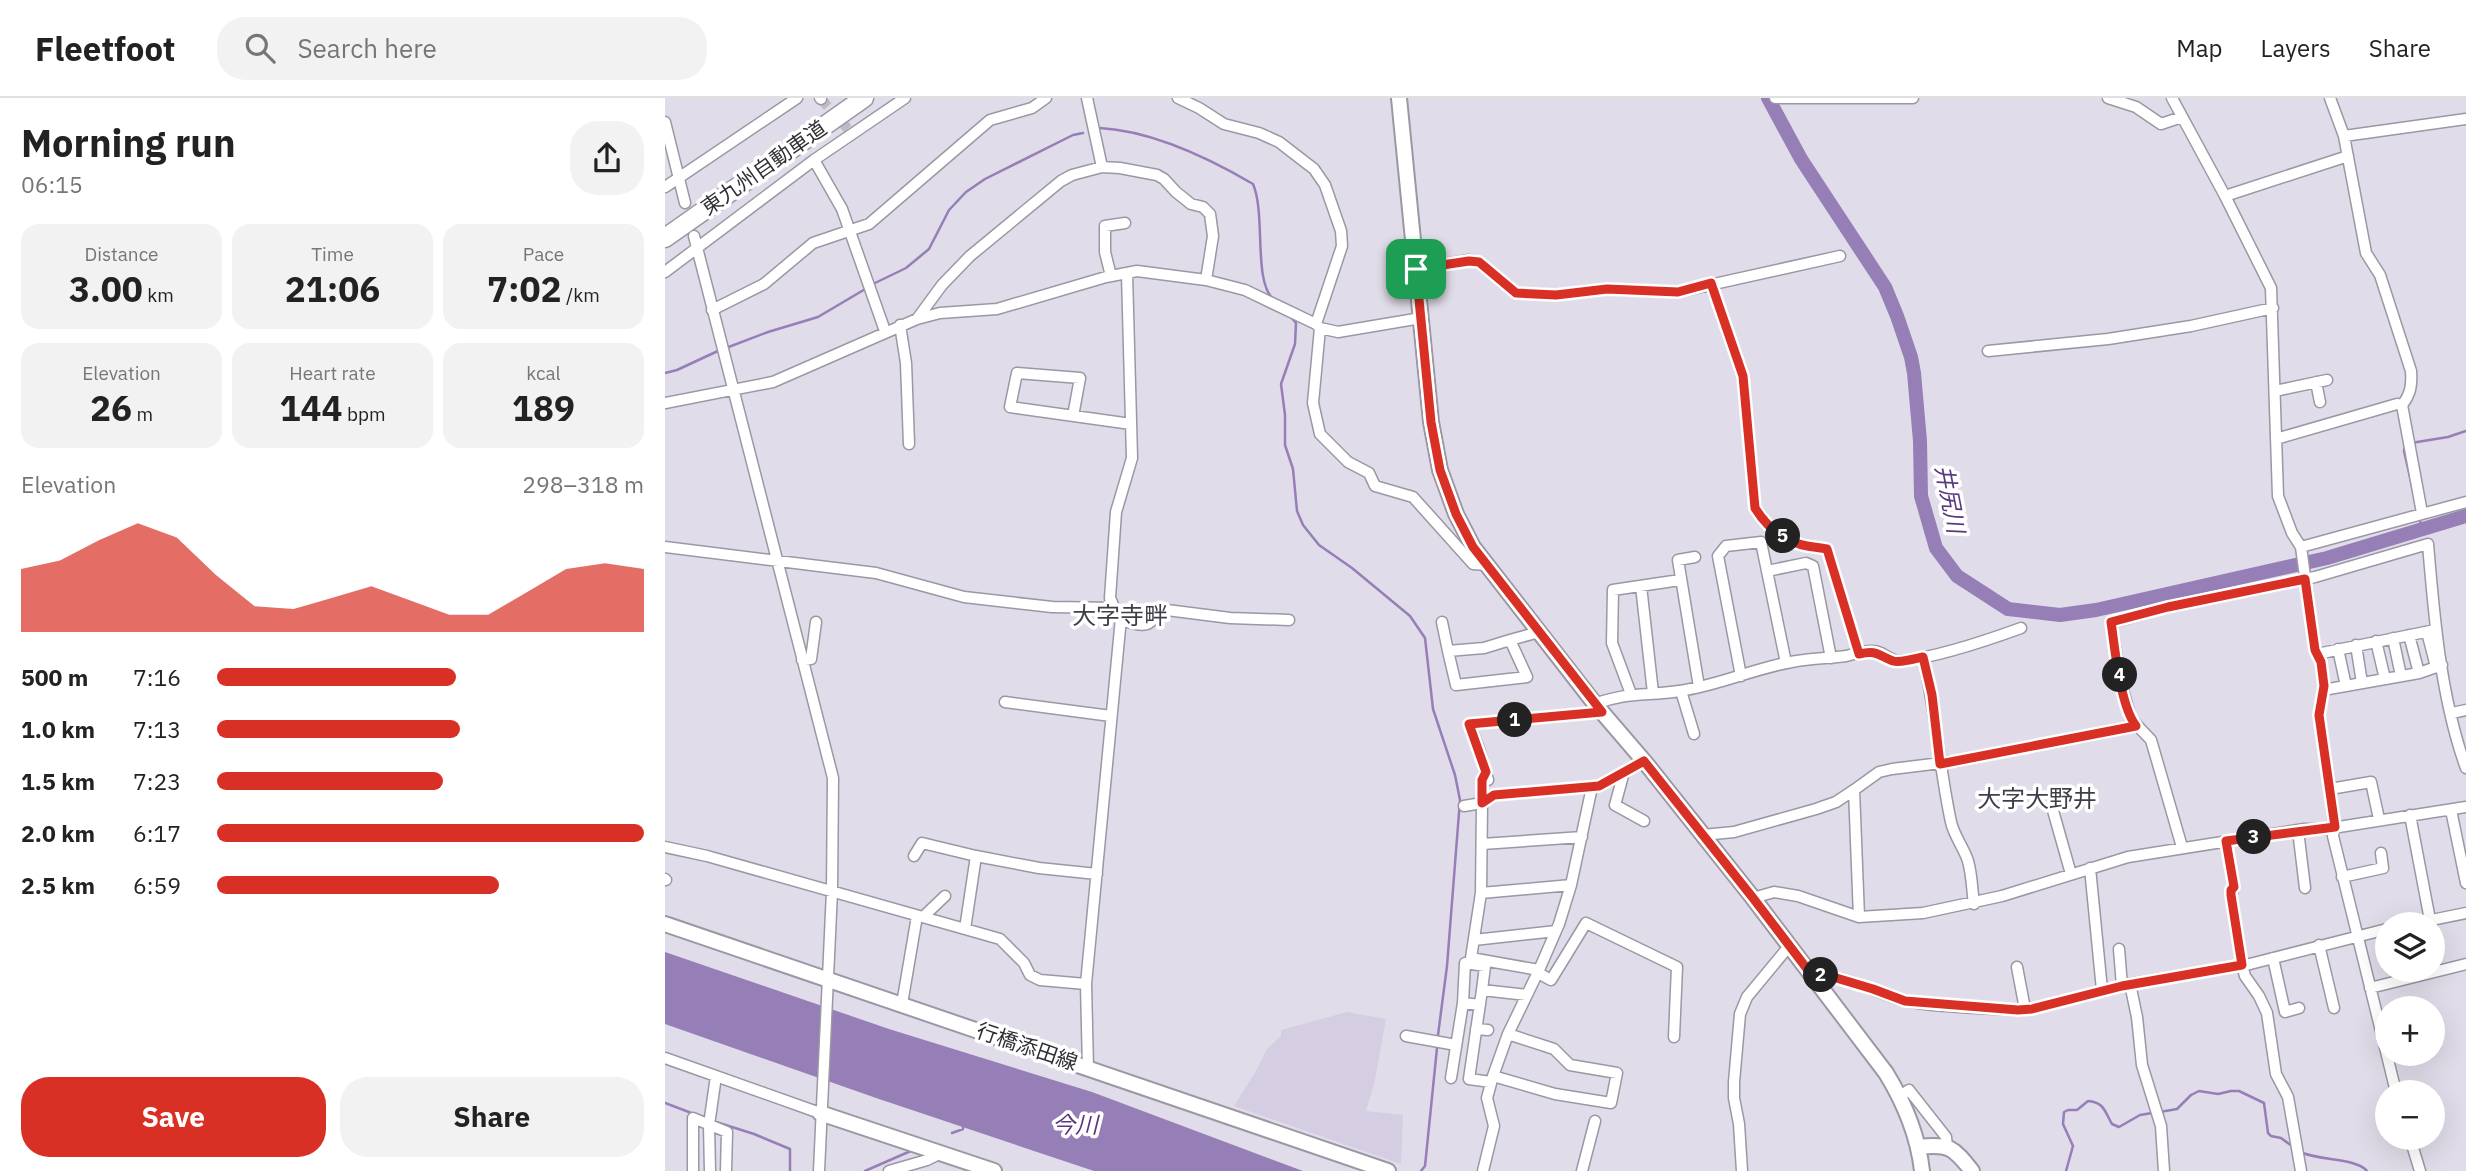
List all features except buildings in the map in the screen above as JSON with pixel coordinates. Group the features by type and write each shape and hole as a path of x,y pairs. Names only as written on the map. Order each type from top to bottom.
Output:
{"highway":[{"name":"東九州自動車道","path":"665,235 864,98"},
{"path":"665,235 750,171 798,144"},
{"path":"665,248 750,177"}],"main road":[{"path":"1399,98 1431,422 1440,470 1456,514 1473,547 1790,945 1886,1073 1900,1096 1919,1147 1922,1171"},
{"name":"行橋添田線","path":"665,924 827,982 902,1004 1388,1171"},
{"path":"820,1109 994,1171"},
{"path":"1919,1147 1947,1147 1957,1152 1972,1171"}],"street":[{"path":"665,187 797,98"},
{"path":"665,272 850,131 905,98"},
{"path":"712,310 764,284 813,243 869,224 990,120 1032,108 1046,98"},
{"path":"1087,98 1102,167"},
{"path":"1178,98 1224,124 1259,133 1279,142 1314,169 1325,184 1341,231 1342,246 1318,326 1313,402 1320,434 1348,462 1369,473 1375,486 1413,496 1473,564 1487,565"},
{"path":"1775,98 1913,98"},
{"path":"2108,98 2136,107 2161,124 2182,117"},
{"path":"2172,98 2271,288 2278,496 2301,550 2317,654 2321,662 2323,690 2319,715 2335,827 2333,836 2393,1080"},
{"path":"2330,98 2344,136 2366,253 2380,275 2411,371 2409,394 2402,405 2423,513"},
{"path":"2344,136 2466,120"},
{"path":"665,122 670,158 679,177 685,203"},
{"path":"2225,196 2348,156"},
{"path":"814,160 842,209 885,331"},
{"path":"917,319 942,285 970,257 1061,181 1072,175 1102,167 1157,175 1191,204 1203,207 1210,214 1213,236 1206,280"},
{"path":"1111,276 1105,252 1105,226 1125,223"},
{"path":"694,236 833,778 832,891 819,1171"},
{"path":"1416,269 1479,262 1516,293 1556,295 1607,289 1678,292 1840,256"},
{"path":"665,403 773,382 917,319 940,313 997,309 1137,271 1206,280 1245,290 1318,326 1338,332 1421,318"},
{"path":"1126,274 1132,458 1116,512 1110,598 1114,608 1121,618 1142,626 1147,625 1159,609 1230,618 1289,620"},
{"path":"1711,283 1743,376 1755,508 1776,532 1799,544 1827,549 1859,654"},
{"path":"1988,351 2108,339 2191,326 2273,308"},
{"path":"900,325 906,363 909,444"},
{"path":"1073,416 1080,378 1017,373 1010,407 1073,416 1131,424"},
{"path":"2275,391 2321,381 2320,402"},
{"path":"2276,439 2396,404 2402,405"},
{"path":"2301,550 2466,502"},
{"path":"1741,676 1718,556 1726,546 1761,542 1786,663"},
{"path":"2182,847 2151,740 2131,719 2121,683 2111,622 2305,577 2428,544 2431,631 2458,746 2466,768"},
{"path":"665,547 876,573 964,597 1052,607 1114,608"},
{"path":"1695,557 1678,560 1699,687"},
{"path":"1767,572 1806,563 1813,566 1831,658"},
{"path":"1631,694 1612,643 1613,590 1680,580"},
{"path":"1641,586 1653,693"},
{"path":"1088,1068 1086,984 1121,618"},
{"path":"802,660 811,659 816,622"},
{"path":"1442,622 1456,685 1527,677 1510,640"},
{"path":"1674,1037 1677,968 1586,923 1551,980 1539,972 1471,958 1481,893 1482,780 1487,776 1469,724 1599,708 1612,697 1681,691 1786,663 1873,651 1892,661 1923,657 2021,628"},
{"path":"2317,654 2431,631"},
{"path":"1448,651 1484,648 1539,632"},
{"path":"2409,635 2419,673"},
{"path":"2393,638 2401,676"},
{"path":"2376,641 2385,679"},
{"path":"2355,645 2362,682"},
{"path":"2338,649 2346,686"},
{"path":"1923,657 1932,695 1940,764 1955,834 1968,859 1974,904"},
{"path":"2323,690 2419,673 2439,666"},
{"path":"1681,691 1694,734"},
{"path":"1005,702 1111,716"},
{"path":"2452,713 2466,710"},
{"path":"1703,835 1734,832 1836,803 1879,772 1940,764 2136,726"},
{"path":"1464,806 1482,803 1494,795 1599,786 1644,761"},
{"path":"1624,772 1615,805 1644,821"},
{"path":"2330,789 2371,782 2379,820"},
{"path":"1483,1171 1494,1126 1487,1098 1492,1079 1508,1034 1539,972 1556,930 1571,885 1593,787"},
{"path":"1854,790 1859,917"},
{"path":"2052,807 2071,874"},
{"path":"1753,898 1774,892 1798,896 1859,917 1923,913 1974,904 2128,857 2466,807"},
{"path":"2451,810 2466,883"},
{"path":"2410,815 2428,912"},
{"path":"2298,830 2305,888"},
{"path":"1482,844 1581,837"},
{"path":"2226,841 2242,965 2245,976 2267,1013 2276,1074 2288,1097 2301,1171"},
{"path":"914,856 922,843 1039,868 1097,874"},
{"path":"665,847 707,856 1000,939 1024,963 1030,975 1040,980 1086,984"},
{"path":"2342,877 2383,868 2381,853"},
{"path":"965,929 976,856"},
{"path":"2090,868 2102,990"},
{"path":"1481,893 1571,885"},
{"path":"902,1004 920,917 945,896"},
{"path":"2445,917 2466,913"},
{"path":"1474,940 1556,930"},
{"path":"1814,978 1823,974 1905,1001 2025,1010 2126,985 2242,965 2375,931"},
{"path":"1742,1171 1734,1090 1741,1014 1747,997 1790,945"},
{"path":"2319,945 2333,1008"},
{"path":"2119,948 2126,985 2137,1017 2142,1065 2161,1126 2164,1171"},
{"path":"2273,958 2285,1012 2299,1008"},
{"path":"1451,1078 1463,1003 1465,964 1485,966 1469,1079 1492,1079 1555,1094 1611,1103 1617,1073 1570,1065 1554,1049 1508,1034"},
{"path":"2369,988 2466,964"},
{"path":"2017,967 2025,1010"},
{"path":"1482,990 1527,995"},
{"path":"1463,1003 1480,1004"},
{"path":"1476,1029 1488,1030"},
{"path":"1406,1036 1474,1045"},
{"path":"665,1058 820,1109"},
{"path":"710,1171 709,1125 716,1076"},
{"path":"1900,1096 1909,1090 1946,1137 1947,1147"},
{"path":"693,1171 693,1118 727,1132 726,1171"},
{"path":"1582,1171 1595,1121"},
{"path":"2414,1150 2420,1171"},
{"path":"889,1171 927,1160 939,1152"}],"shaded area":[{"path":"1347,1012 1386,1019 1375,1080 1366,1111 1403,1115 1401,1164 1234,1106 1267,1049 1281,1036 1281,1030"}],"water":[{"name":"今川","path":"665,952 889,1029 1092,1092 1303,1171 1094,1171 879,1099 665,1024"}],"waterway":[{"name":"井尻川","path":"1768,98 1801,159 1885,287 1897,316 1914,373 1920,441 1921,496 1936,548 1957,576 2008,609 2060,615 2096,610 2327,558 2466,516"},
{"path":"1100,128 1160,140 1217,164 1253,184 1259,212 1263,277 1273,299"},
{"path":"873,284 906,268 929,249 949,210 966,192 985,179 1073,135 1083,133"},
{"path":"726,348 818,317 867,288"},
{"path":"1290,316 1296,323 1295,344 1281,384 1285,445 1293,469 1297,511 1303,525 1319,545 1352,568 1410,616 1425,638 1433,709 1455,775 1460,800 1447,966 1438,1035"},
{"path":"665,373 720,350"},
{"path":"2411,443 2466,431"},
{"path":"2405,445 2404,451 2422,529"},
{"path":"1421,1171 1425,1166 1437,1048"},
{"path":"2160,1112 2177,1109 2199,1091 2218,1094 2239,1091 2264,1103 2268,1133 2292,1146"},
{"path":"2066,1171 2073,1146 2063,1124 2064,1112 2077,1110 2088,1101 2098,1103 2112,1124 2119,1127 2140,1115 2152,1113"},
{"path":"665,1103 694,1114"},
{"path":"713,1121 790,1149 790,1171"},
{"path":"952,1133 963,1129 963,1126"},
{"path":"865,1171 913,1150"},
{"path":"2300,1152 2355,1164 2367,1171"}],"tunnel":[{"path":"821,99 848,129"}],"district":[{"name":"大字寺畔","path":"1120,616"},
{"name":"大字大野井","path":"2037,799"}],"route":[{"path":"1479,262 1516,293 1556,295 1607,289 1678,292 1711,283 1743,376 1755,508 1766,524 1776,532 1799,544 1827,549 1859,654 1873,651 1892,661 1923,657 1932,695 1940,764 2136,726 2131,719 2121,683 2111,622 2168,607 2305,579 2315,650 2321,662 2324,686 2319,715 2335,827 2226,841 2242,965 2122,986 2032,1009 1905,1001 1823,974 1814,978 1644,761 1599,786 1494,795 1482,803 1482,780 1486,772 1469,724 1602,712 1473,547 1456,514 1440,470 1431,422 1416,269 1430,265 1479,262"}]}
